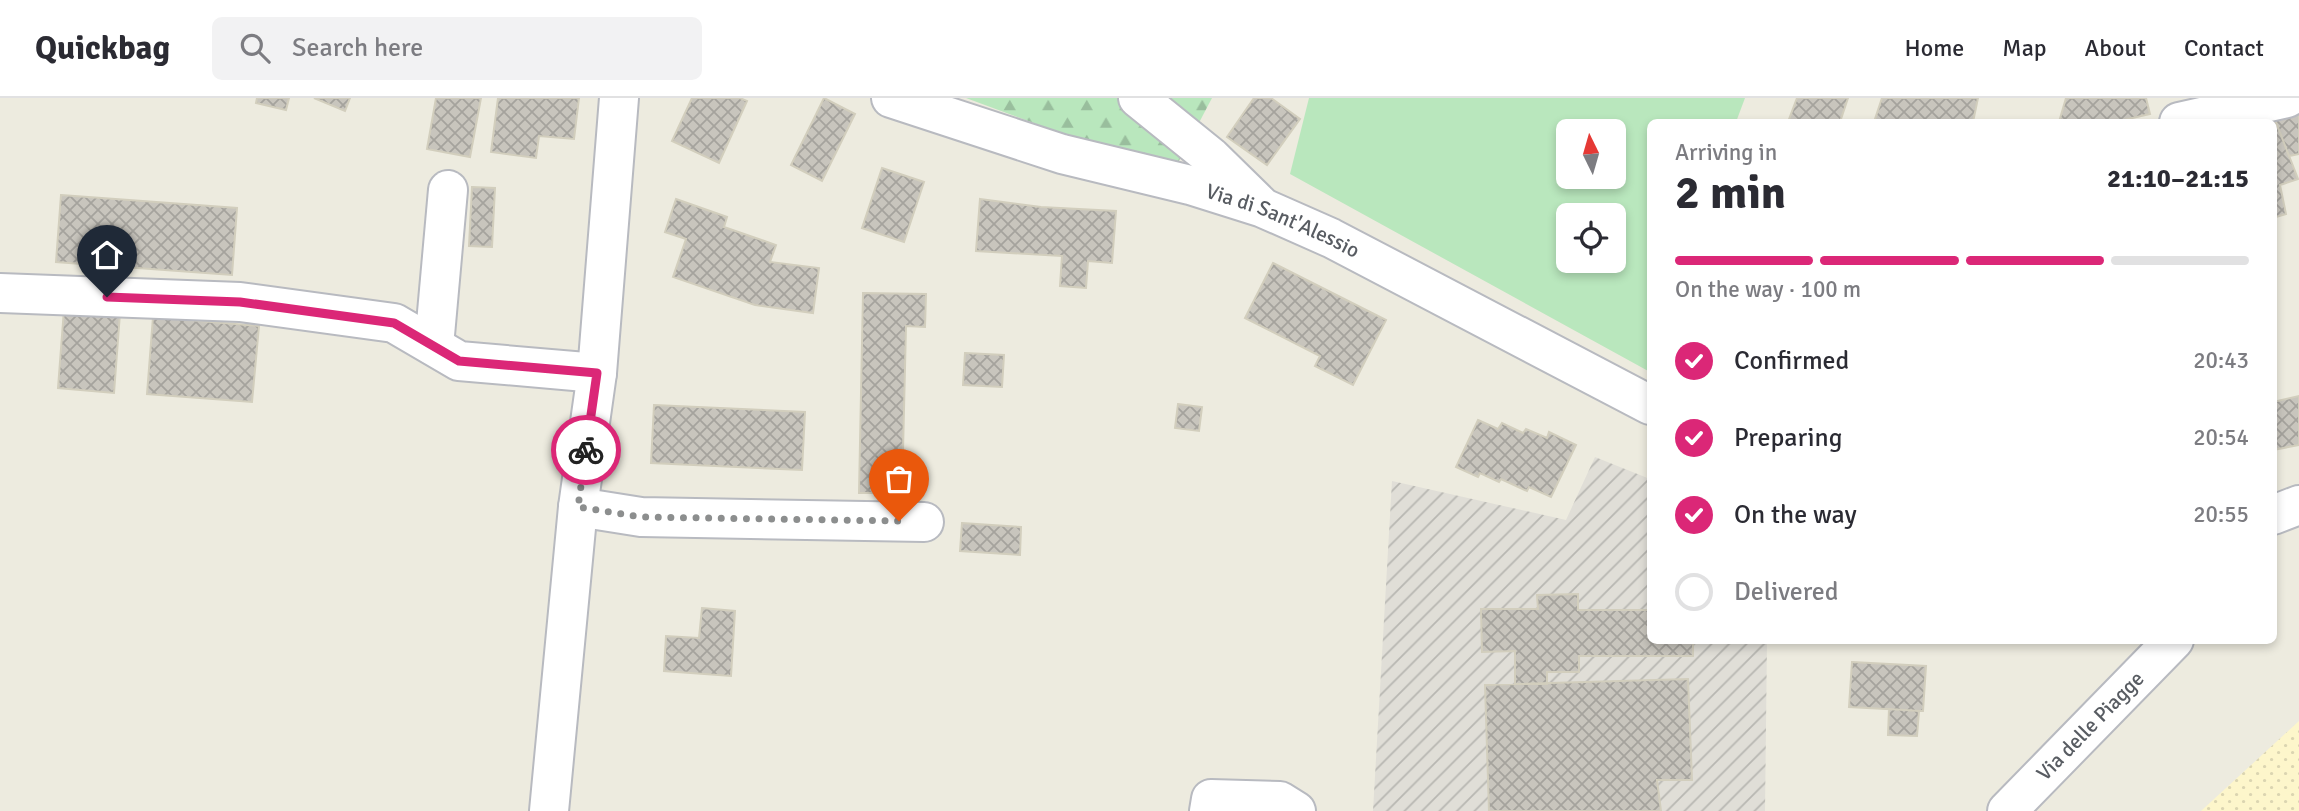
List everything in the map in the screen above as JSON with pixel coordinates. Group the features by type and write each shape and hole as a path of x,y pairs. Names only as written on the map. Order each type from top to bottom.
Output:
{"street":[{"path":"549,811 578,507 597,373 619,98"},
{"name":"Via di Sant'Alessio","path":"891,98 1062,154 1190,185 1263,208 1331,238 1647,403"},
{"path":"1138,98 1211,157 1263,208"},
{"path":"2192,119 2287,98"},
{"path":"434,346 448,190"},
{"path":"0,293 240,302 394,323 459,361 597,373"},
{"path":"2277,513 2299,505"},
{"path":"578,507 641,517 924,522"},
{"name":"Via delle Piagge","path":"2007,811 2170,644"},
{"path":"1209,811 1211,799 1280,801 1296,811"}],"shaded area":[{"path":"1595,457 1647,478 1647,644 1767,644 1765,811 1373,811 1392,481 1566,520"}],"green space":[{"path":"966,98 1212,98 1172,174"},
{"path":"1309,98 1745,98 1737,119 1647,119 1647,370 1290,174"}],"sand":[{"path":"2299,721 2299,811 2201,811"}],"building":[{"path":"257,98 289,98 286,110 256,103"},
{"path":"314,98 350,98 345,111"},
{"path":"436,98 481,98 470,157 427,149"},
{"path":"498,98 579,98 574,139 539,136 536,158 491,152"},
{"path":"692,98 740,98 747,101 719,163 672,141"},
{"path":"824,98 855,114 822,181 791,165"},
{"path":"1254,98 1271,98 1300,119 1267,165 1227,137"},
{"path":"1797,98 1848,98 1841,119 1789,119"},
{"path":"1882,98 1978,98 1974,119 1875,119"},
{"path":"2066,98 2146,98 2150,114 2128,119 2060,119"},
{"path":"2299,111 2299,154 2289,156 2274,117"},
{"path":"2277,125 2298,179 2280,185 2286,214 2277,217"},
{"path":"882,168 924,182 904,242 862,228"},
{"path":"472,187 495,188 492,247 469,246"},
{"path":"61,195 237,208 232,275 56,262"},
{"path":"676,199 727,217 724,227 776,245 770,262 819,268 813,313 755,305 673,277 686,239 665,232"},
{"path":"980,199 1041,207 1116,211 1112,263 1088,261 1086,288 1060,286 1062,256 976,251"},
{"path":"1273,263 1386,320 1353,385 1315,366 1320,356 1245,318"},
{"path":"863,293 926,294 925,327 906,326 902,493 859,493"},
{"path":"64,309 120,313 114,393 58,388"},
{"path":"153,317 259,326 252,402 147,394"},
{"path":"965,353 1004,355 1002,387 963,385"},
{"path":"2299,396 2299,445 2277,449 2277,401"},
{"path":"1178,404 1202,407 1199,431 1175,428"},
{"path":"654,405 805,412 802,470 651,463"},
{"path":"1478,420 1498,429 1502,423 1523,433 1526,429 1547,438 1549,432 1576,445 1551,497 1529,487 1527,491 1501,479 1499,482 1480,473 1478,477 1456,467"},
{"path":"962,523 1021,527 1020,555 960,551"},
{"path":"1578,594 1578,610 1647,610 1647,644 1693,644 1693,656 1579,656 1579,672 1547,672 1547,684 1515,684 1515,651 1482,652 1481,609 1538,609 1537,595"},
{"path":"702,608 735,611 731,676 664,671 666,636 699,638"},
{"path":"1852,662 1926,666 1923,711 1849,707"},
{"path":"1688,679 1692,780 1657,780 1661,811 1489,811 1485,685"},
{"path":"1889,709 1919,711 1917,736 1888,735"}],"way so far":[{"path":"586,450 578,507 641,517 899,521"}],"route":[{"path":"107,297 240,302 394,323 459,361 597,373 586,450"}]}
